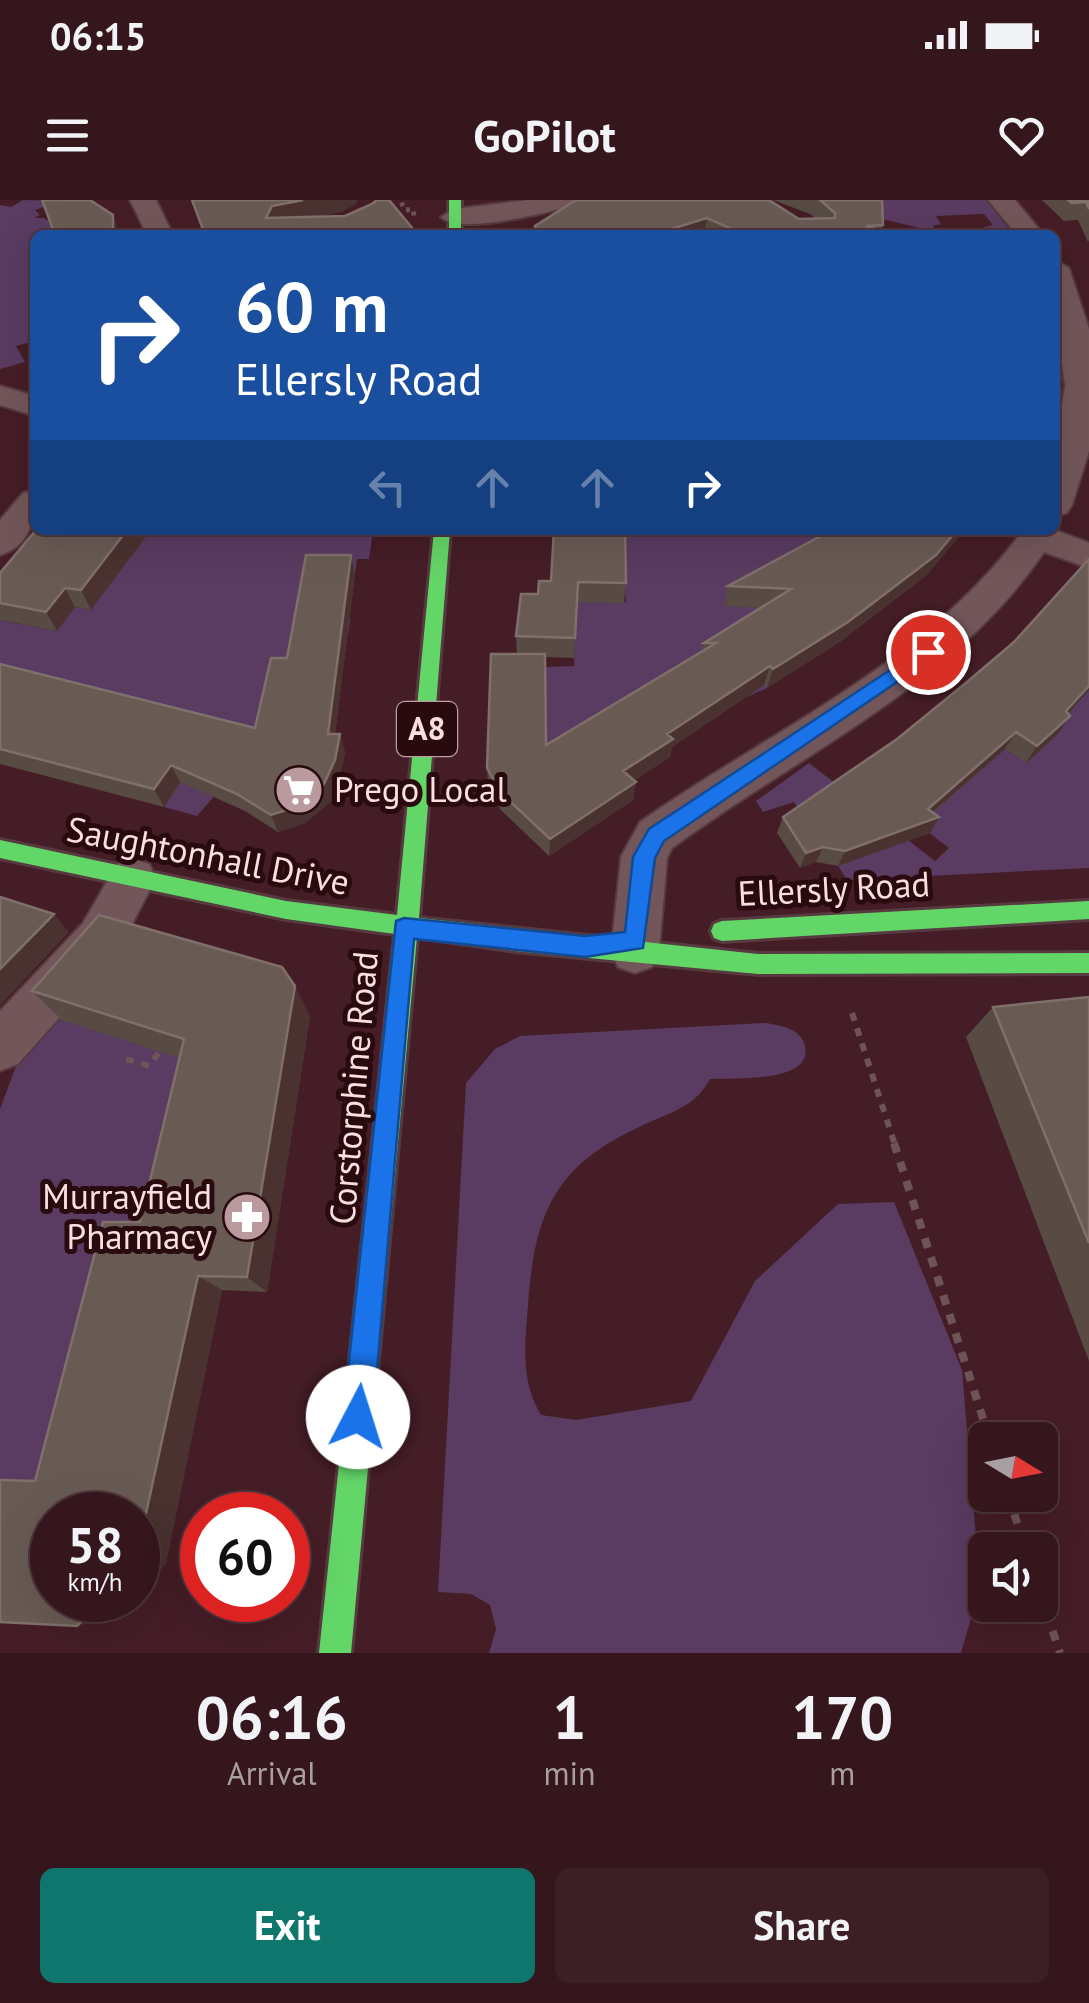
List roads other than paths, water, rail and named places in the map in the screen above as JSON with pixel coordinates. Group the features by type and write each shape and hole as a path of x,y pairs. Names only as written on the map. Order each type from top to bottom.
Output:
{"street":[{"path":"144,200 158,230"},
{"path":"455,216 498,214 566,200"},
{"path":"1001,200 1027,230"},
{"path":"1060,485 1082,431 1086,376 1063,260"},
{"path":"0,395 30,404"},
{"path":"0,543 30,507"},
{"name":"Corstorphine Road","path":"336,1653 404,928 420,805 442,535"},
{"path":"635,946 644,857 656,835 928,652 996,592 1036,535"},
{"path":"1059,535 1089,556"},
{"name":"Saughtonhall Drive","path":"0,850 286,910 404,928"},
{"path":"0,1047 100,938 134,878"},
{"name":"Ellersly Road","path":"635,946 697,934 1089,910"},
{"name":"Ellersly Road","path":"404,928 585,946 635,946 758,964 1089,963"}],"place":[{"name":"Prego Local","path":"299,790"},
{"name":"Murrayfield Pharmacy","path":"247,1217"}]}
